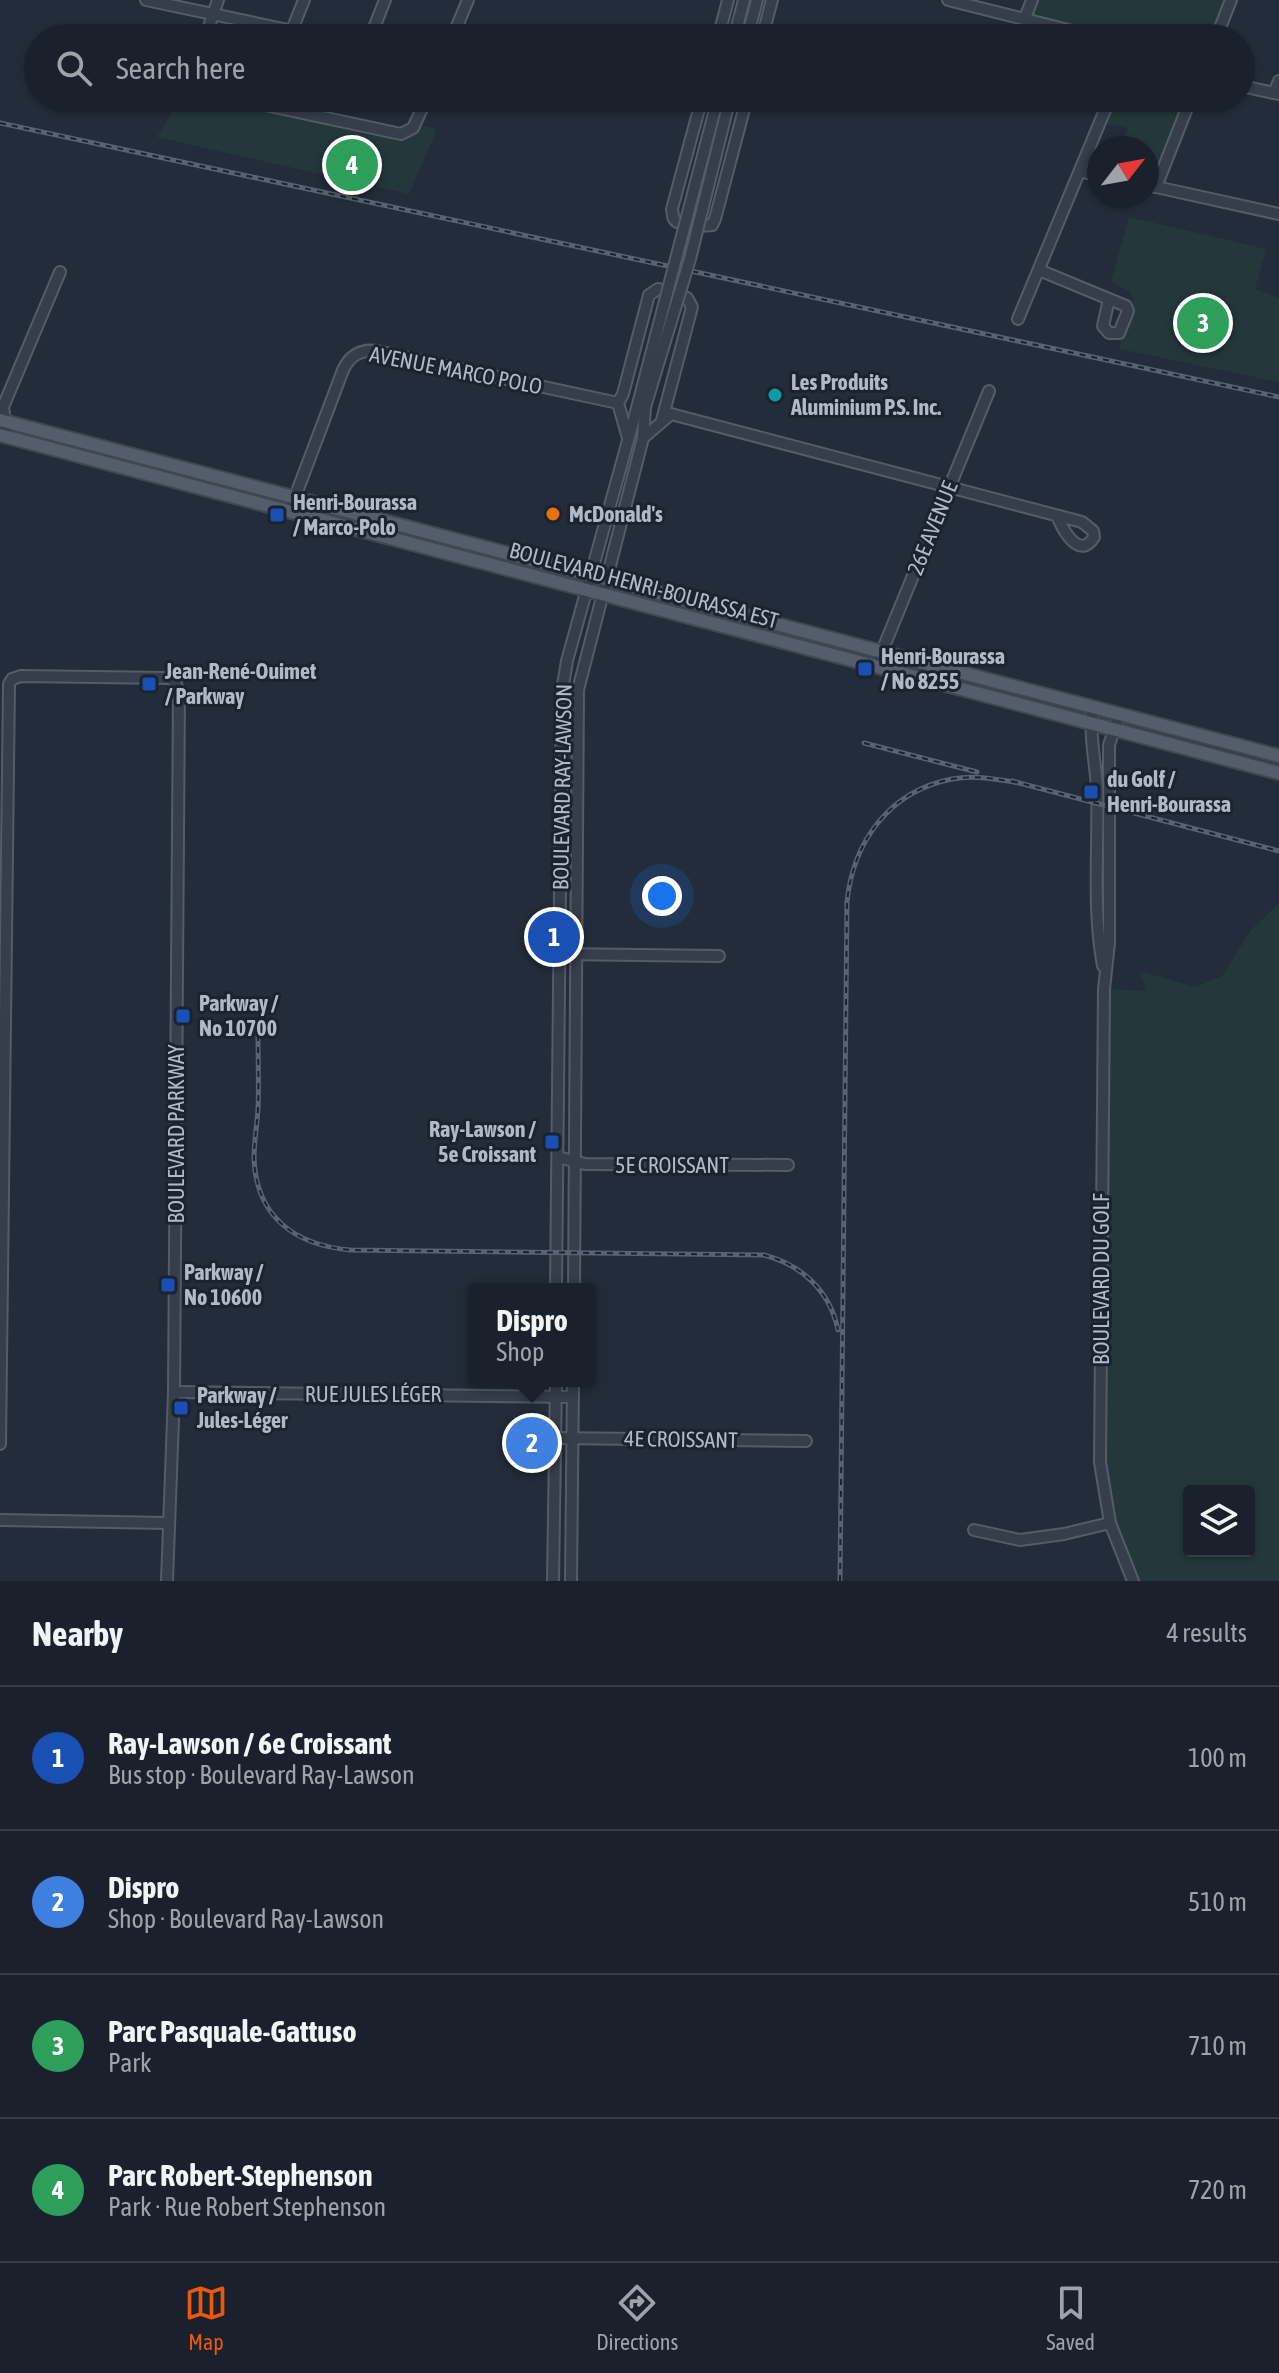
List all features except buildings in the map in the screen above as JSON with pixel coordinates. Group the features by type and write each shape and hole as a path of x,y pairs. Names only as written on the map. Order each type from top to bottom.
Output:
{"main road":[{"name":"BOULEVARD HENRI-BOURASSA EST","path":"2,420 292,505"},
{"name":"BOULEVARD HENRI-BOURASSA EST","path":"4,436 292,505 589,582 606,581 1279,756"},
{"name":"BOULEVARD HENRI-BOURASSA EST","path":"589,582 603,595 1279,773"}],"street":[{"path":"146,0 264,24"},
{"path":"209,24 218,0"},
{"path":"294,24 304,0"},
{"path":"376,24 385,0"},
{"path":"458,24 468,0"},
{"path":"722,24 728,0"},
{"path":"738,24 744,0"},
{"path":"751,24 757,0"},
{"path":"766,24 772,0"},
{"path":"948,0 1048,24"},
{"path":"1025,18 1032,0"},
{"path":"1222,24 1231,0"},
{"path":"1255,89 1276,94 1279,81"},
{"path":"298,112 401,134 413,128 420,112"},
{"path":"698,112 672,209 677,222 706,226 712,225 715,219 743,112"},
{"path":"641,408 715,112"},
{"path":"641,408 690,259 727,112"},
{"path":"1018,319 1104,112"},
{"path":"1159,170 1185,112"},
{"path":"1080,171 1087,173"},
{"path":"1159,188 1279,214"},
{"path":"1039,270 1109,299"},
{"path":"4,436 3,407 60,272"},
{"path":"628,439 618,403 649,295 658,289 687,298 692,307 662,420"},
{"name":"AVENUE MARCO POLO","path":"292,505 346,362 360,351 377,351 618,403"},
{"name":"26E AVENUE","path":"877,665 989,391"},
{"name":"BOULEVARD RAY-LAWSON","path":"574,1283 578,690 643,438 641,408"},
{"name":"BOULEVARD RAY-LAWSON","path":"556,1283 562,691 567,661 628,439 641,408"},
{"path":"643,438 671,414 1058,518"},
{"name":"BOULEVARD PARKWAY","path":"3,867 9,690 12,679 21,676 163,677 175,681 178,687 174,1392 167,1581"},
{"name":"BOULEVARD DU GOLF","path":"1093,707 1097,904 1104,972"},
{"name":"BOULEVARD DU GOLF","path":"1119,715 1109,745 1110,889 1109,943 1104,972 1100,1462 1110,1523 1133,1581"},
{"path":"0,1444 3,867"},
{"path":"560,923 577,923"},
{"path":"559,954 719,956"},
{"name":"5E CROISSANT","path":"558,1157 585,1164 788,1165"},
{"path":"553,1581 556,1387"},
{"path":"571,1581 573,1387"},
{"name":"RUE JULES LÉGER","path":"174,1392 573,1397"},
{"name":"4E CROISSANT","path":"555,1438 806,1441"},
{"path":"0,1520 167,1523"},
{"path":"974,1530 1020,1540 1110,1523"}],"green space":[{"path":"1032,0 1231,0 1222,24 1048,24 1025,18"},
{"path":"172,112 298,112 401,134 417,124 437,129 409,194 157,137"},
{"path":"1104,112 1186,112 1159,180 1159,136 1125,136 1128,128 1100,122"},
{"path":"1129,217 1266,249 1255,289 1279,298 1279,382 1119,349 1134,298 1129,291 1111,282"},
{"path":"1279,903 1279,1581 1133,1581 1102,1483 1104,989 1146,991 1140,971 1195,987 1222,976 1251,930"}],"railway":[{"path":"0,123 1279,397"},
{"path":"864,743 977,772"},
{"path":"840,1581 847,902 851,880 857,859 878,822 910,795 930,785 961,778 1020,783"},
{"path":"1012,781 1279,851"},
{"path":"258,1035 256,1179 271,1212 296,1234 312,1242 350,1250 764,1255 790,1265 812,1282 828,1303 838,1330"}],"place":[{"name":"Parc Robert-Stephenson","path":"352,165"},
{"name":"Parc Pasquale-Gattuso","path":"1203,323"},
{"name":"Les Produits Aluminium P.S. Inc.","path":"775,395"},
{"name":"McDonald's","path":"553,514"},
{"name":"Henri-Bourassa / Marco-Polo","path":"277,515"},
{"name":"Henri-Bourassa / No 8255","path":"865,669"},
{"name":"Jean-René-Ouimet / Parkway","path":"149,684"},
{"name":"du Golf / Henri-Bourassa","path":"1091,792"},
{"name":"Ray-Lawson / 6e Croissant","path":"554,937"},
{"name":"Parkway / No 10700","path":"183,1016"},
{"name":"Ray-Lawson / 5e Croissant","path":"552,1142"},
{"name":"Parkway / No 10600","path":"168,1285"},
{"name":"Parkway / Jules-Léger","path":"181,1408"},
{"name":"Dispro","path":"532,1443"}]}
